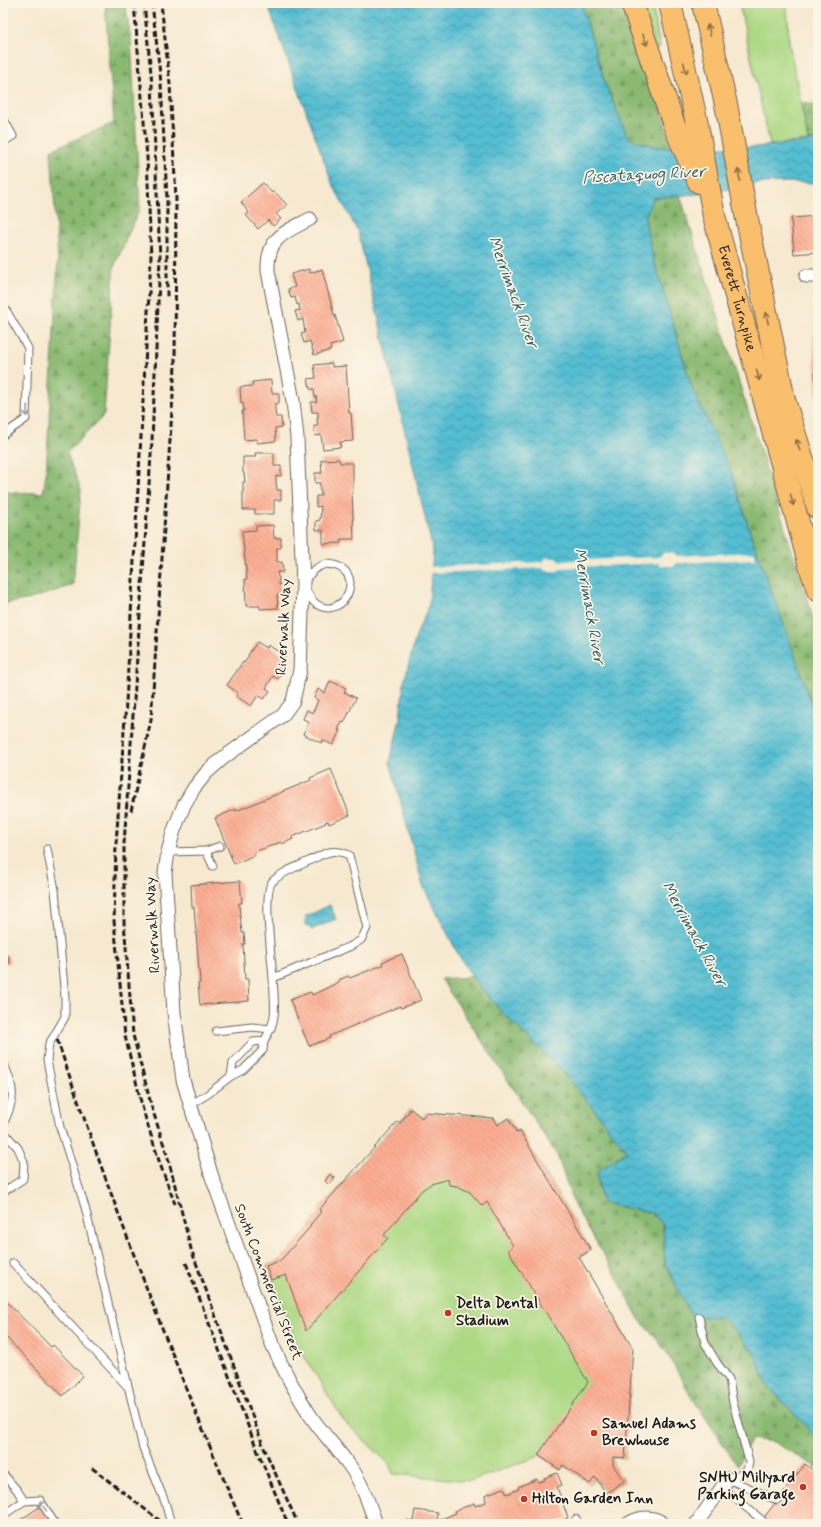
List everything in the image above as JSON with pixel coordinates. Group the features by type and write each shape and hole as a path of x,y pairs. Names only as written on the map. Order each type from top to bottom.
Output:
{"highway":[{"path":"632,3 674,125 714,216"},
{"name":"Everett Turnpike","path":"670,3 696,119 714,216 810,566 818,590"},
{"name":"Everett Turnpike","path":"703,3 727,108 746,214 784,400 818,508"}],"street":[{"name":"Riverwalk Way","path":"183,1080 173,1004 165,873 168,852 174,830 184,805 207,772 223,758 283,715 293,701 300,670 303,584 297,437 293,401 269,277 268,257 271,246 278,239 310,219"},
{"name":"South Commercial Street","path":"183,1080 212,1177 272,1344 292,1386 310,1415 326,1438 350,1466 359,1481 376,1524"},
{"path":"696,1524 725,1484"},
{"path":"628,1524 634,1520 652,1518 664,1524"}],"lane":[{"path":"3,118 13,136 3,142"},
{"path":"3,305 28,348 26,419 3,434"},
{"path":"334,564 341,567 346,572 350,579 351,587 346,599 334,607 327,607 314,603 303,584 313,570 319,566 334,564"},
{"path":"168,852 206,851 220,846"},
{"path":"47,849 55,890 65,998 64,1017 49,1044 47,1060 60,1127 85,1207 143,1448 172,1524"},
{"path":"206,851 213,866"},
{"path":"190,1105 208,1094 230,1076 243,1070 263,1050 264,1041 271,1029 275,1005 273,978 268,893 272,883 286,872 332,851 342,852 349,855 367,928 362,940 273,978"},
{"path":"216,1032 252,1027 271,1029"},
{"path":"230,1076 233,1062 253,1042 264,1041"},
{"path":"3,1062 11,1082 13,1093 12,1106 3,1125"},
{"path":"3,1131 18,1148 24,1162 23,1179 3,1192"},
{"path":"13,1263 128,1386"},
{"path":"699,1317 705,1343 729,1380 733,1403 749,1461 748,1470 745,1473 725,1484"},
{"path":"3,1474 17,1490 24,1502"},
{"path":"725,1484 777,1500"},
{"path":"725,1484 762,1520"},
{"path":"3,1515 24,1502 40,1500 55,1524"}],"green space":[{"path":"105,3 125,3 131,40 140,208 114,267 104,415 67,453 81,490 73,585 31,599 3,604 3,492 43,493 46,474 58,259 51,150 114,123"},
{"path":"581,3 623,3 656,90 671,147 657,147 628,138 605,83"},
{"path":"640,3 652,3 660,47 656,49"},
{"path":"739,3 787,3 789,42 808,141 770,145"},
{"path":"801,102 818,106 818,140 808,141"},
{"path":"680,195 818,633 818,724 797,661 752,538 732,474 692,388 652,254 645,217 653,198"},
{"path":"472,977 500,1010 567,1076 627,1151 597,1172 602,1203 653,1213 663,1225 665,1263 724,1318 754,1353 768,1386 818,1439 818,1468 774,1442 752,1439 738,1465 726,1449 690,1394 667,1353 639,1319 613,1270 574,1205 557,1155 441,979"},
{"name":"Delta Dental Stadium","path":"411,1109 422,1118 426,1113 493,1118 497,1125 508,1118 517,1132 520,1131 591,1250 579,1258 633,1349 625,1458 613,1457 613,1465 624,1481 606,1493 595,1478 590,1484 563,1465 560,1470 539,1455 470,1481 393,1474 389,1464 344,1421 298,1346 266,1266 281,1260 311,1226 310,1225 321,1212 319,1210 398,1121 400,1122"}],"water":[{"path":"267,3 581,3 605,83 628,138 657,147 755,147 818,140 818,183 759,183 709,193 653,198 645,217 652,254 692,388 732,474 752,538 797,661 818,724 818,1439 768,1386 754,1353 724,1318 691,1316 665,1263 663,1225 653,1213 602,1203 597,1172 627,1151 567,1076 500,1010 472,977 458,954 423,886 390,762 400,718 404,682 416,636 429,604 433,551 358,232 332,183"},
{"path":"330,905 336,919 311,930 309,925 306,926 304,921 307,920 305,917"}],"pier":[{"path":"755,552 755,559 677,563 674,566 661,566 659,563 561,568 558,571 545,571 543,568 429,573 430,567 543,562 546,558 557,558 560,561 659,557 663,553 673,553 677,556"}],"building":[{"path":"263,183 272,193 274,191 287,205 276,214 281,219 273,226 268,220 258,229 246,215 249,213 241,202"},
{"path":"818,216 818,252 794,254 791,218"},
{"path":"309,269 310,273 322,269 343,342 330,346 331,350 314,355 310,341 304,343 301,334 305,333 303,319 298,321 295,311 300,310 299,304 297,305 295,297 291,298 288,289 295,287 291,274"},
{"path":"813,335 818,335 818,413 817,413"},
{"path":"332,363 332,367 346,366 349,413 351,413 353,441 340,442 341,447 323,449 321,435 315,436 314,426 318,426 318,412 312,412 311,402 317,402 314,389 310,389 308,379 316,378 314,365"},
{"path":"271,380 272,393 279,393 279,403 275,404 275,409 276,417 281,417 282,427 275,428 276,441 257,443 257,439 244,440 242,411 244,411 243,403 241,403 240,387 253,386 252,382"},
{"path":"255,453 274,453 274,466 281,466 281,476 276,476 276,482 277,490 281,490 281,500 274,500 274,514 255,514 255,510 243,510 243,482 245,482 243,473 243,457 256,457"},
{"path":"339,459 340,463 353,463 352,491 354,539 341,539 341,543 323,544 323,530 316,530 316,521 320,520 321,506 316,507 316,496 321,496 321,491 320,483 315,483 315,473 322,473 321,460"},
{"path":"273,525 274,538 281,538 281,548 277,548 277,562 282,562 283,572 277,572 279,577 279,585 284,585 284,595 277,595 278,608 260,609 260,606 246,606 245,579 247,579 242,531 256,530 256,526"},
{"path":"257,642 267,648 268,645 285,656 277,667 283,671 278,679 273,676 266,688 270,691 264,699 258,695 251,706 236,696 238,693 227,685 249,656 248,655"},
{"path":"330,681 346,688 344,692 356,698 344,723 342,722 338,730 340,730 333,745 322,740 321,743 303,734 309,722 303,719 307,710 312,713 318,700 314,698 318,689 325,693"},
{"path":"331,769 350,815 329,824 328,821 325,822 326,823 292,837 293,839 282,844 281,842 254,852 255,855 234,864 215,818 236,809 236,811 311,780 310,778"},
{"path":"240,881 242,903 239,903 239,906 242,933 244,933 245,944 243,944 245,979 248,979 249,1001 200,1005 198,983 200,983 191,885"},
{"path":"402,954 421,1000 401,1008 400,1006 309,1046 290,1000 311,992 312,995 339,982 339,980 348,976 350,978 383,965 382,962"},
{"path":"8,955 10,963 3,965 3,957"},
{"path":"411,1109 422,1118 426,1113 493,1118 497,1125 508,1118 517,1133 520,1131 591,1250 579,1257 633,1349 625,1458 613,1457 613,1465 624,1481 606,1493 595,1477 590,1484 563,1465 560,1470 538,1455 588,1382 508,1250 513,1246 487,1202 482,1206 470,1192 457,1186 449,1185 448,1179 431,1184 422,1190 384,1235 388,1238 306,1331 286,1275 271,1280 266,1266 281,1260 311,1226 310,1225 321,1212 319,1210 398,1121 400,1123"},
{"path":"330,1174 335,1178 329,1185 325,1181"},
{"path":"3,1294 6,1297 4,1299 51,1347 53,1345 83,1376 63,1396 3,1334"},
{"name":"SNHU Millyard Parking Garage","path":"805,1464 818,1474 818,1524 759,1524"},
{"name":"Hilton Garden Inn","path":"557,1473 562,1485 557,1487 568,1518 554,1524 407,1524 407,1520 413,1521 415,1510 438,1513 437,1521 474,1503 475,1506 486,1502 485,1495 504,1488 507,1494 519,1489 518,1487 537,1479 538,1482 545,1480 544,1478"},
{"path":"3,1490 7,1492 3,1499"},
{"path":"41,1506 57,1524 14,1524"}],"railway":[{"path":"134,3 147,157 151,258 126,703 116,844 114,921 125,1036 143,1110 160,1164 175,1204"},
{"path":"144,3 152,84 160,258 152,441 124,844 124,922 133,1035 152,1108 168,1158 191,1249 264,1448 298,1524"},
{"path":"152,3 161,83 167,199 167,297"},
{"path":"131,811 151,720 175,366 176,199 170,84 161,3"},
{"path":"57,1039 99,1160 167,1340 215,1459 240,1518 244,1524"},
{"path":"186,1263 258,1452 288,1524"},
{"path":"92,1468 164,1524"}],"place":[{"name":"Delta Dental Stadium","path":"448,1313"},
{"name":"Samuel Adams Brewhouse","path":"594,1433"},
{"name":"SNHU Millyard Parking Garage","path":"803,1487"},
{"name":"Hilton Garden Inn","path":"524,1499"}],"water label":[{"name":"Piscataquog River","path":"644,175"},
{"name":"Merrimack River","path":"513,292"},
{"name":"Merrimack River","path":"589,606"},
{"name":"Merrimack River","path":"694,934"}]}
